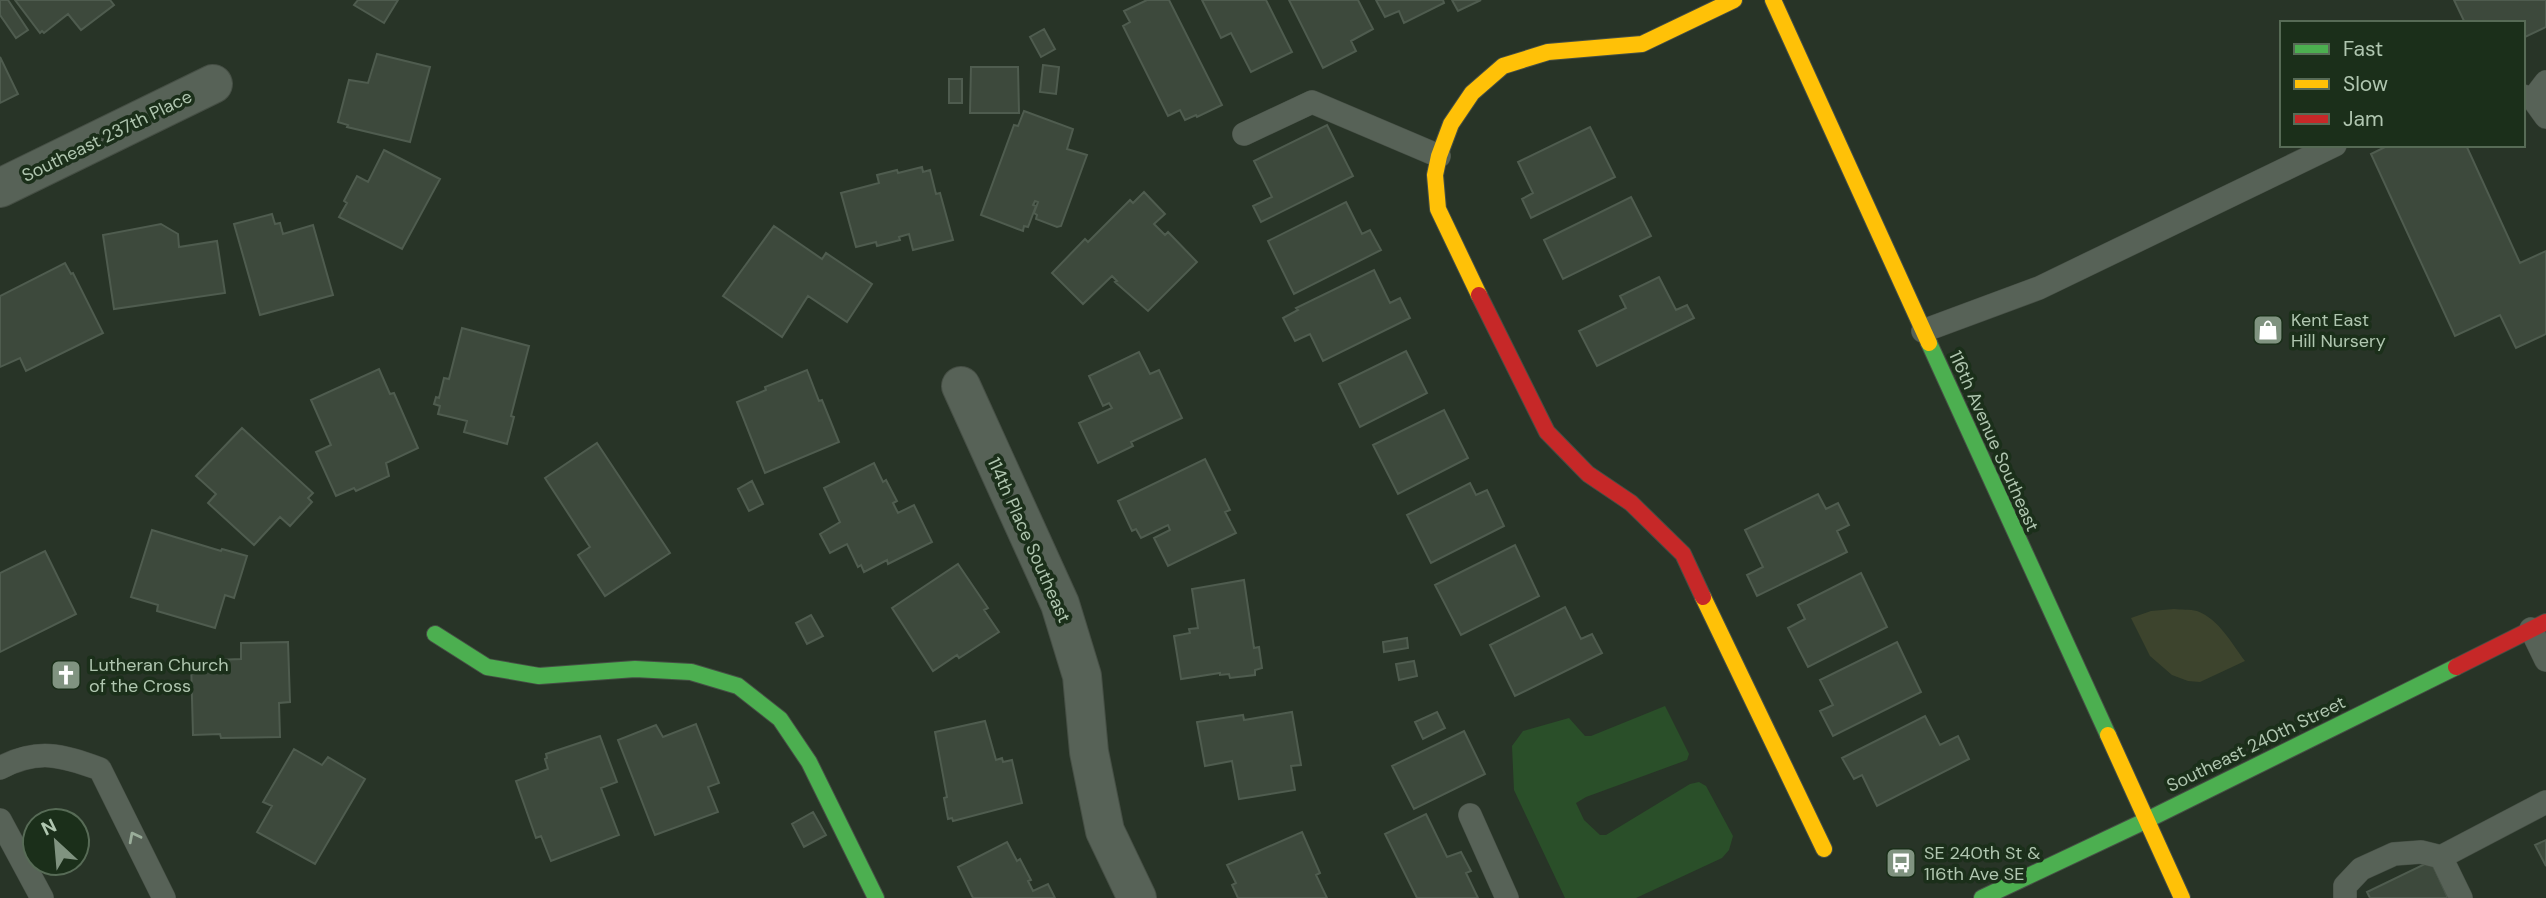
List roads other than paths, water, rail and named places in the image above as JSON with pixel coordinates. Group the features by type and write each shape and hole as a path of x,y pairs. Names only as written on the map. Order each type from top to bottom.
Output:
{"street":[{"path":"1734,0 1642,44 1548,52 1503,66 1472,93 1451,124 1435,175 1438,209 1547,432 1588,474 1631,503 1684,554 1824,849"},
{"name":"116th Avenue Southeast","path":"1773,0 2182,898"},
{"name":"Southeast 237th Place","path":"0,188 213,83"},
{"name":"114th Place Southeast","path":"961,386 1060,604 1082,676 1089,752 1105,831 1137,898"},
{"name":"Southeast 240th Street","path":"1982,898 2145,821 2539,626"},
{"path":"435,634 487,667 540,676 635,669 691,672 738,686 780,719 808,762 876,898"}],"lane":[{"path":"1244,134 1312,102 1439,156"},
{"path":"1923,331 2039,288 2331,147"},
{"path":"2539,626 2546,660"},
{"path":"0,768 19,758 50,754 100,769 164,898"},
{"path":"2345,898 2345,886 2361,869 2394,854 2421,852 2441,858 2546,802"},
{"path":"1470,815 1507,898"},
{"path":"0,820 42,898"},
{"path":"2441,858 2461,898"}],"place":[{"name":"Kent East Hill Nursery","path":"2268,330"},
{"name":"Lutheran Church of the Cross","path":"66,675"},
{"name":"SE 240th St & 116th Ave SE","path":"1901,863"}]}
